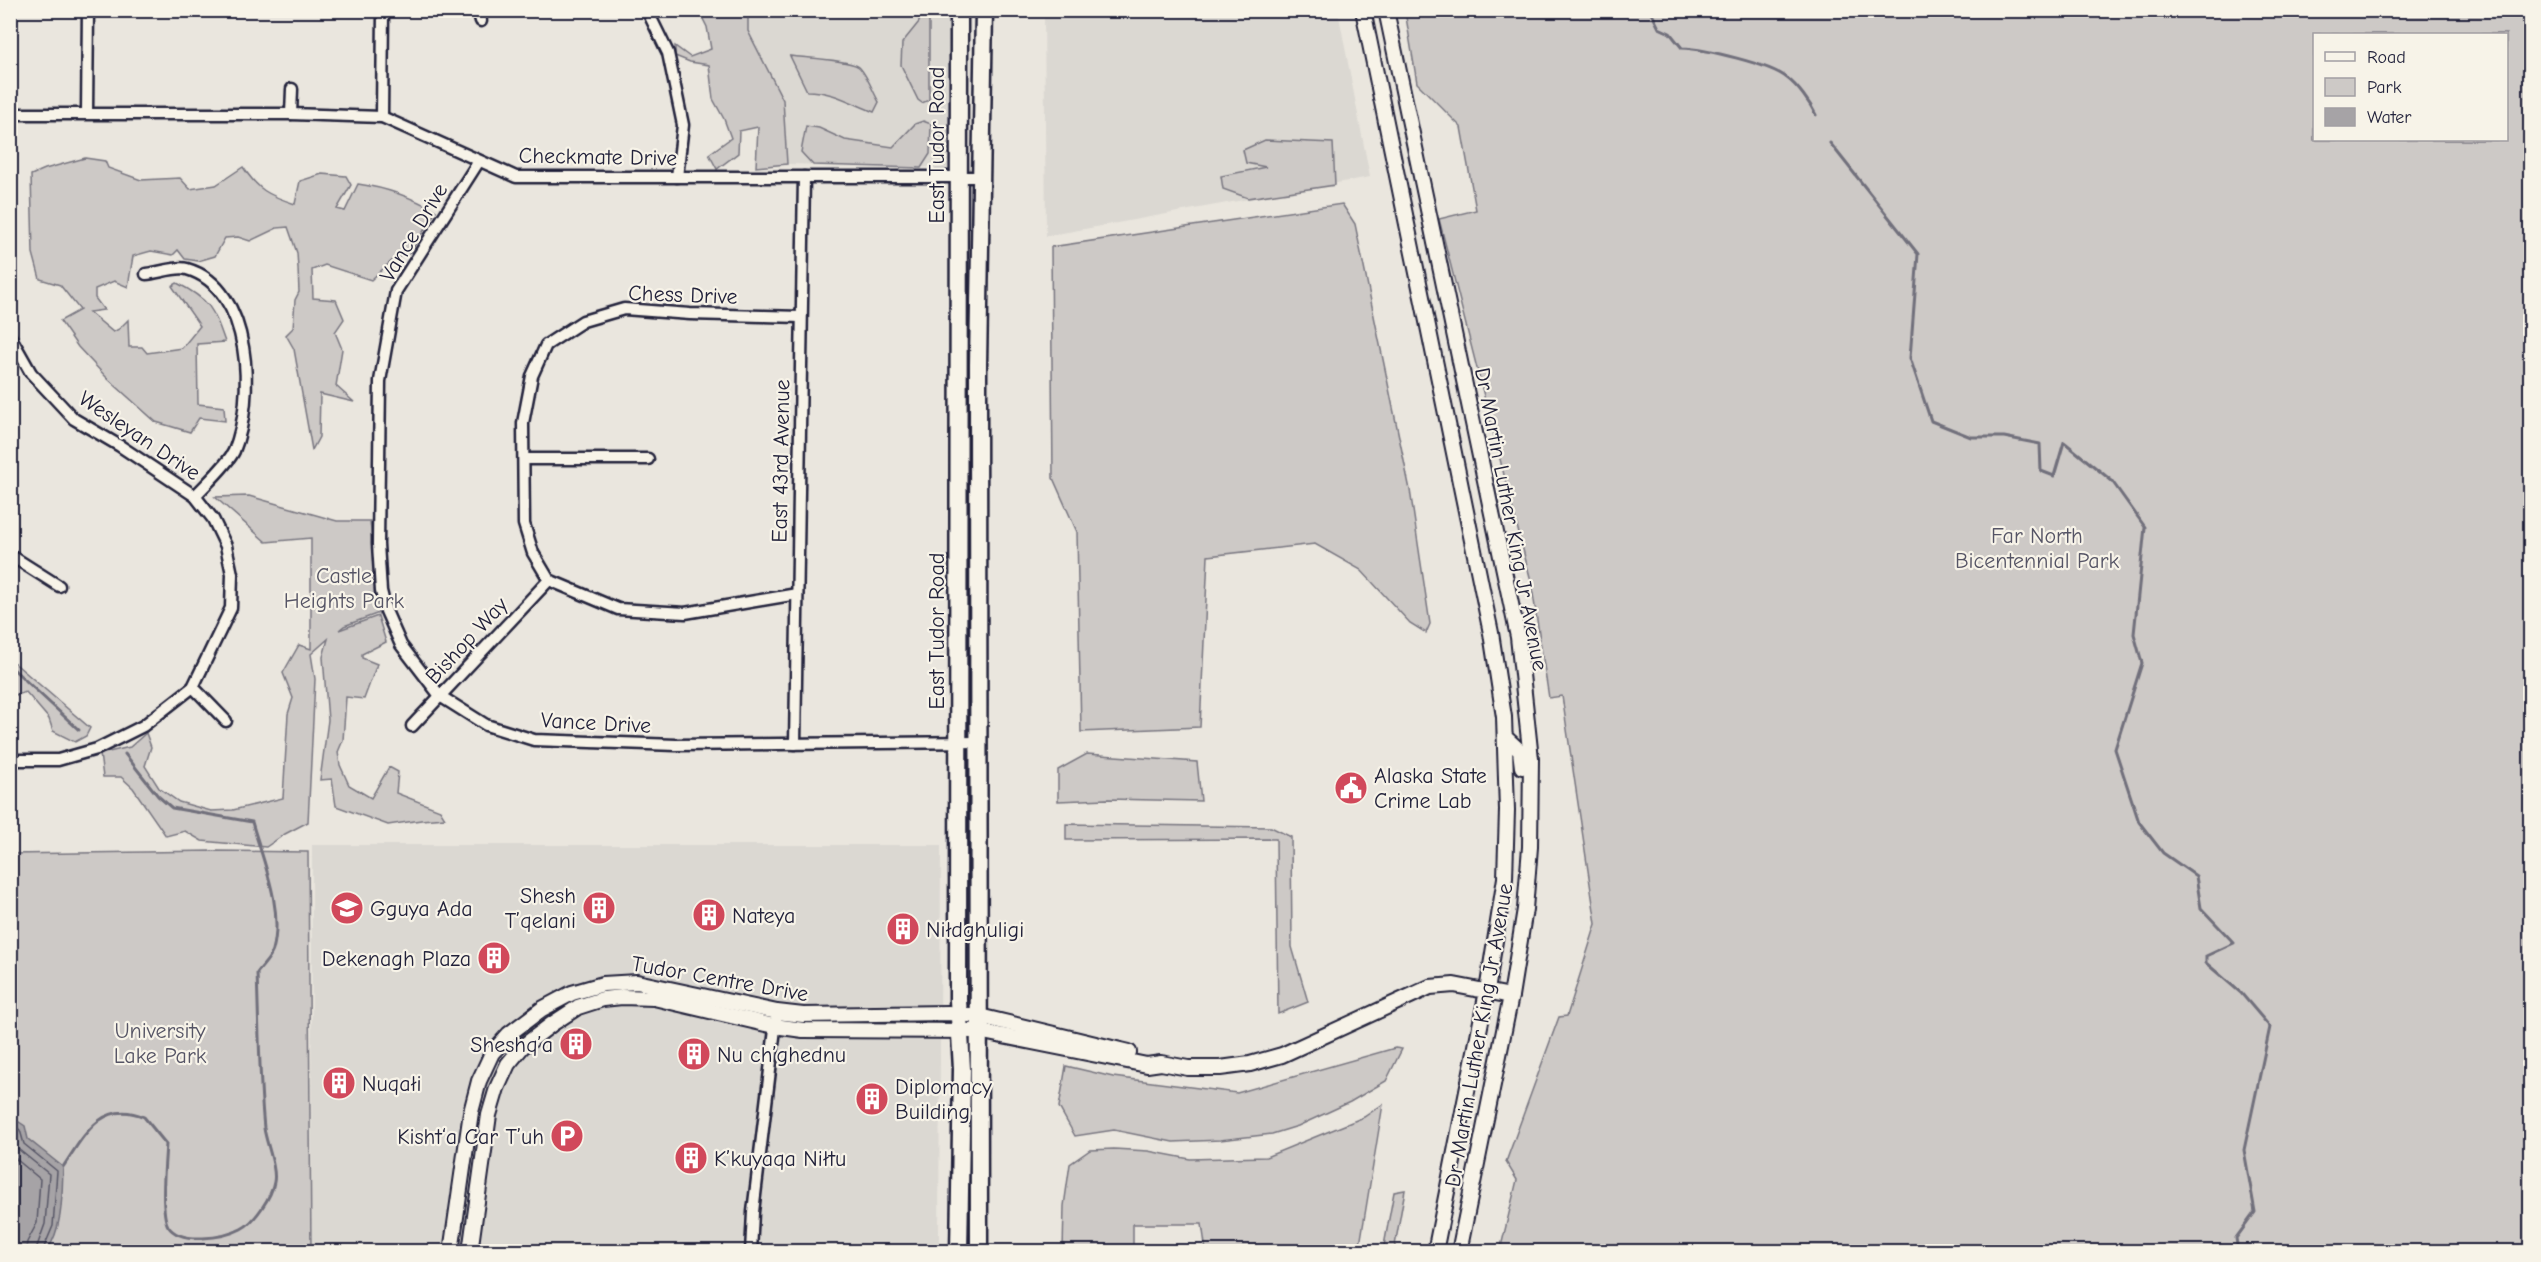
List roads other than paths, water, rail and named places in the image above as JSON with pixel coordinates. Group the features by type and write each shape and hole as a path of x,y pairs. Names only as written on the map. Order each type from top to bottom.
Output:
{"main road":[{"name":"East Tudor Road","path":"958,10 958,1014 962,1070 959,1251"},
{"name":"East Tudor Road","path":"979,1251 978,365 984,10"}],"street":[{"path":"87,113 88,10"},
{"path":"382,117 383,10"},
{"path":"647,10 668,53 683,126 677,177"},
{"name":"Dr Martin Luther King Jr Avenue","path":"1363,10 1491,633 1504,717 1507,810 1505,878 1474,1061 1435,1251"},
{"name":"Dr Martin Luther King Jr Avenue","path":"1386,10 1518,637 1530,759 1530,847 1525,909 1511,996 1459,1251"},
{"path":"291,114 292,89"},
{"name":"Checkmate Drive","path":"10,114 291,114 382,117 516,177 981,177"},
{"name":"Vance Drive","path":"479,161 396,291 380,381 378,544 381,591 386,611 400,645 440,696 486,725 534,740 676,745 978,742"},
{"name":"East 43rd Avenue","path":"795,744 804,177"},
{"path":"146,274 186,268 214,284 235,317 246,356 246,408 233,452 195,496"},
{"name":"Chess Drive","path":"549,580 532,553 524,524 523,423 532,376 546,345 583,321 624,309 690,314 801,317"},
{"name":"Wesleyan Drive","path":"10,336 31,373 74,419 120,446 195,496 213,519 226,546 232,574 231,608 193,687 143,726 97,749 57,760 10,760"},
{"path":"524,459 648,459"},
{"path":"10,555 59,586"},
{"path":"549,580 618,609 685,614 797,594"},
{"name":"Bishop Way","path":"412,726 549,580"},
{"path":"193,687 226,722"},
{"path":"1504,737 1520,750 1530,847"},
{"name":"Tudor Centre Drive","path":"451,1251 471,1112 479,1081 492,1053 510,1034 542,1009 572,993 603,984 621,981 637,982 777,1012 803,1015 958,1014 978,1024 1147,1065 1161,1063 1188,1068 1220,1068 1251,1064 1282,1055 1430,987 1454,985 1511,996"},
{"name":"Tudor Centre Drive","path":"470,1251 489,1115 497,1088 508,1064 522,1047 578,1007 603,999 635,996 654,998 774,1026 803,1030 960,1031 978,1024"},
{"path":"751,1251 752,1220 777,1012"}],"water":[{"path":"10,1116 25,1126 28,1139 63,1167 59,1222 47,1251 11,1251"}],"waterway":[{"path":"1650,10 1659,28 1670,33 1682,48 1737,58 1767,68 1787,78 1803,95 1816,115"},
{"path":"1830,143 1918,254 1910,358 1931,421 1971,437 2004,437 2040,444 2041,471 2054,476 2064,442 2112,481 2145,527 2134,634 2142,663 2115,749 2139,822 2163,853 2196,876 2201,908 2234,943 2206,956 2206,963 2241,993 2270,1027 2244,1150 2255,1212 2236,1238 2238,1252"},
{"path":"10,666 79,730"},
{"path":"63,1167 94,1124 104,1117 116,1113 129,1113 144,1117 166,1144 164,1210 168,1226 174,1232 192,1238 224,1235 246,1226 262,1208 273,1188 275,1176 265,1134 262,1109 257,973 273,950 276,918 271,885 252,822 172,808 158,796 125,754"}],"place":[{"name":"Alaska State Crime Lab","path":"1351,788"},
{"name":"Gguya Ada","path":"347,908"},
{"name":"Shesh T’qelani","path":"599,908"},
{"name":"Nateya","path":"709,915"},
{"name":"Niłdghuligi","path":"903,929"},
{"name":"Dekenagh Plaza","path":"494,958"},
{"name":"Sheshq’a","path":"576,1044"},
{"name":"Nu ch’ghednu","path":"694,1054"},
{"name":"Nuqałi","path":"339,1083"},
{"name":"Diplomacy Building","path":"872,1099"},
{"name":"Kisht‘a Car T’uh","path":"567,1136"},
{"name":"K’kuyaqa Niłtu","path":"691,1158"}],"park label":[{"name":"Far North Bicentennial Park","path":"2037,548"},
{"name":"Castle Heights Park","path":"344,588"},
{"name":"University Lake Park","path":"160,1042"}]}
